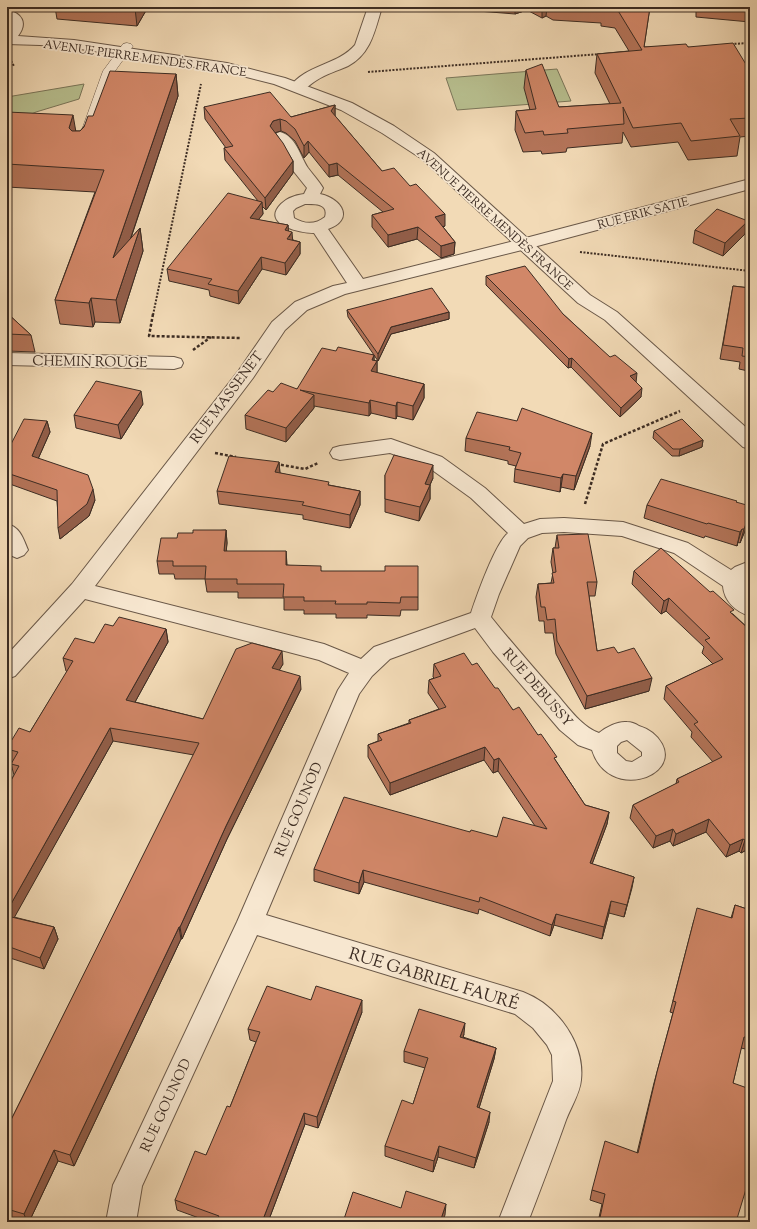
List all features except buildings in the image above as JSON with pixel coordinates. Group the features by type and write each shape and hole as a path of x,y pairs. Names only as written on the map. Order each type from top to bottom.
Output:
{"street":[{"path":"303,83 344,62 357,52 362,46 375,7"},
{"name":"AVENUE PIERRE MENDÈS FRANCE","path":"11,19 36,32 303,83 384,126 428,156 530,242 584,299 611,316 750,442"},
{"name":"AVENUE PIERRE MENDÈS FRANCE","path":"7,40 125,49"},
{"path":"280,136 293,152 299,168 315,188 310,198"},
{"name":"RUE ERIK SATIE","path":"530,242 750,184"},
{"path":"310,198 326,201 335,209 336,214 334,219 329,223 318,227 305,228 297,227 285,220 283,215 284,210 294,202 310,198"},
{"path":"318,227 358,285"},
{"name":"RUE MASSENET","path":"7,670 80,590 246,374 278,326 301,306 339,290 530,242"},
{"name":"CHEMIN ROUGE","path":"7,359 174,363"},
{"path":"340,453 391,446 435,462 478,493 521,532"},
{"path":"480,618 488,594 511,542 521,532 540,526 582,526 623,530 681,548 742,576 733,587 735,594 740,601 750,608"},
{"path":"7,531 12,537 17,550"},
{"path":"80,590 324,653 364,670"},
{"name":"RUE GOUNOD","path":"122,1222 128,1185 250,922 349,690 364,670 382,653 480,618"},
{"name":"RUE DEBUSSY","path":"480,618 501,646 568,723 586,738 604,745"},
{"name":"RUE GABRIEL FAURÉ","path":"250,922 524,1004 547,1022 562,1044 568,1065 567,1081 513,1222"}],"lane":[{"path":"80,150 109,71 125,49"}],"path":[{"path":"728,44 750,43"},
{"path":"362,73 600,54"},
{"path":"202,80 149,336 269,339"},
{"path":"579,252 750,271"},
{"path":"582,526 582,515 603,444 703,401"},
{"path":"188,449 243,458"},
{"path":"274,463 305,468 340,453"}],"green space":[{"path":"557,69 571,101 457,110 446,78"},
{"path":"84,84 79,99 36,112 7,125 7,97"}]}
